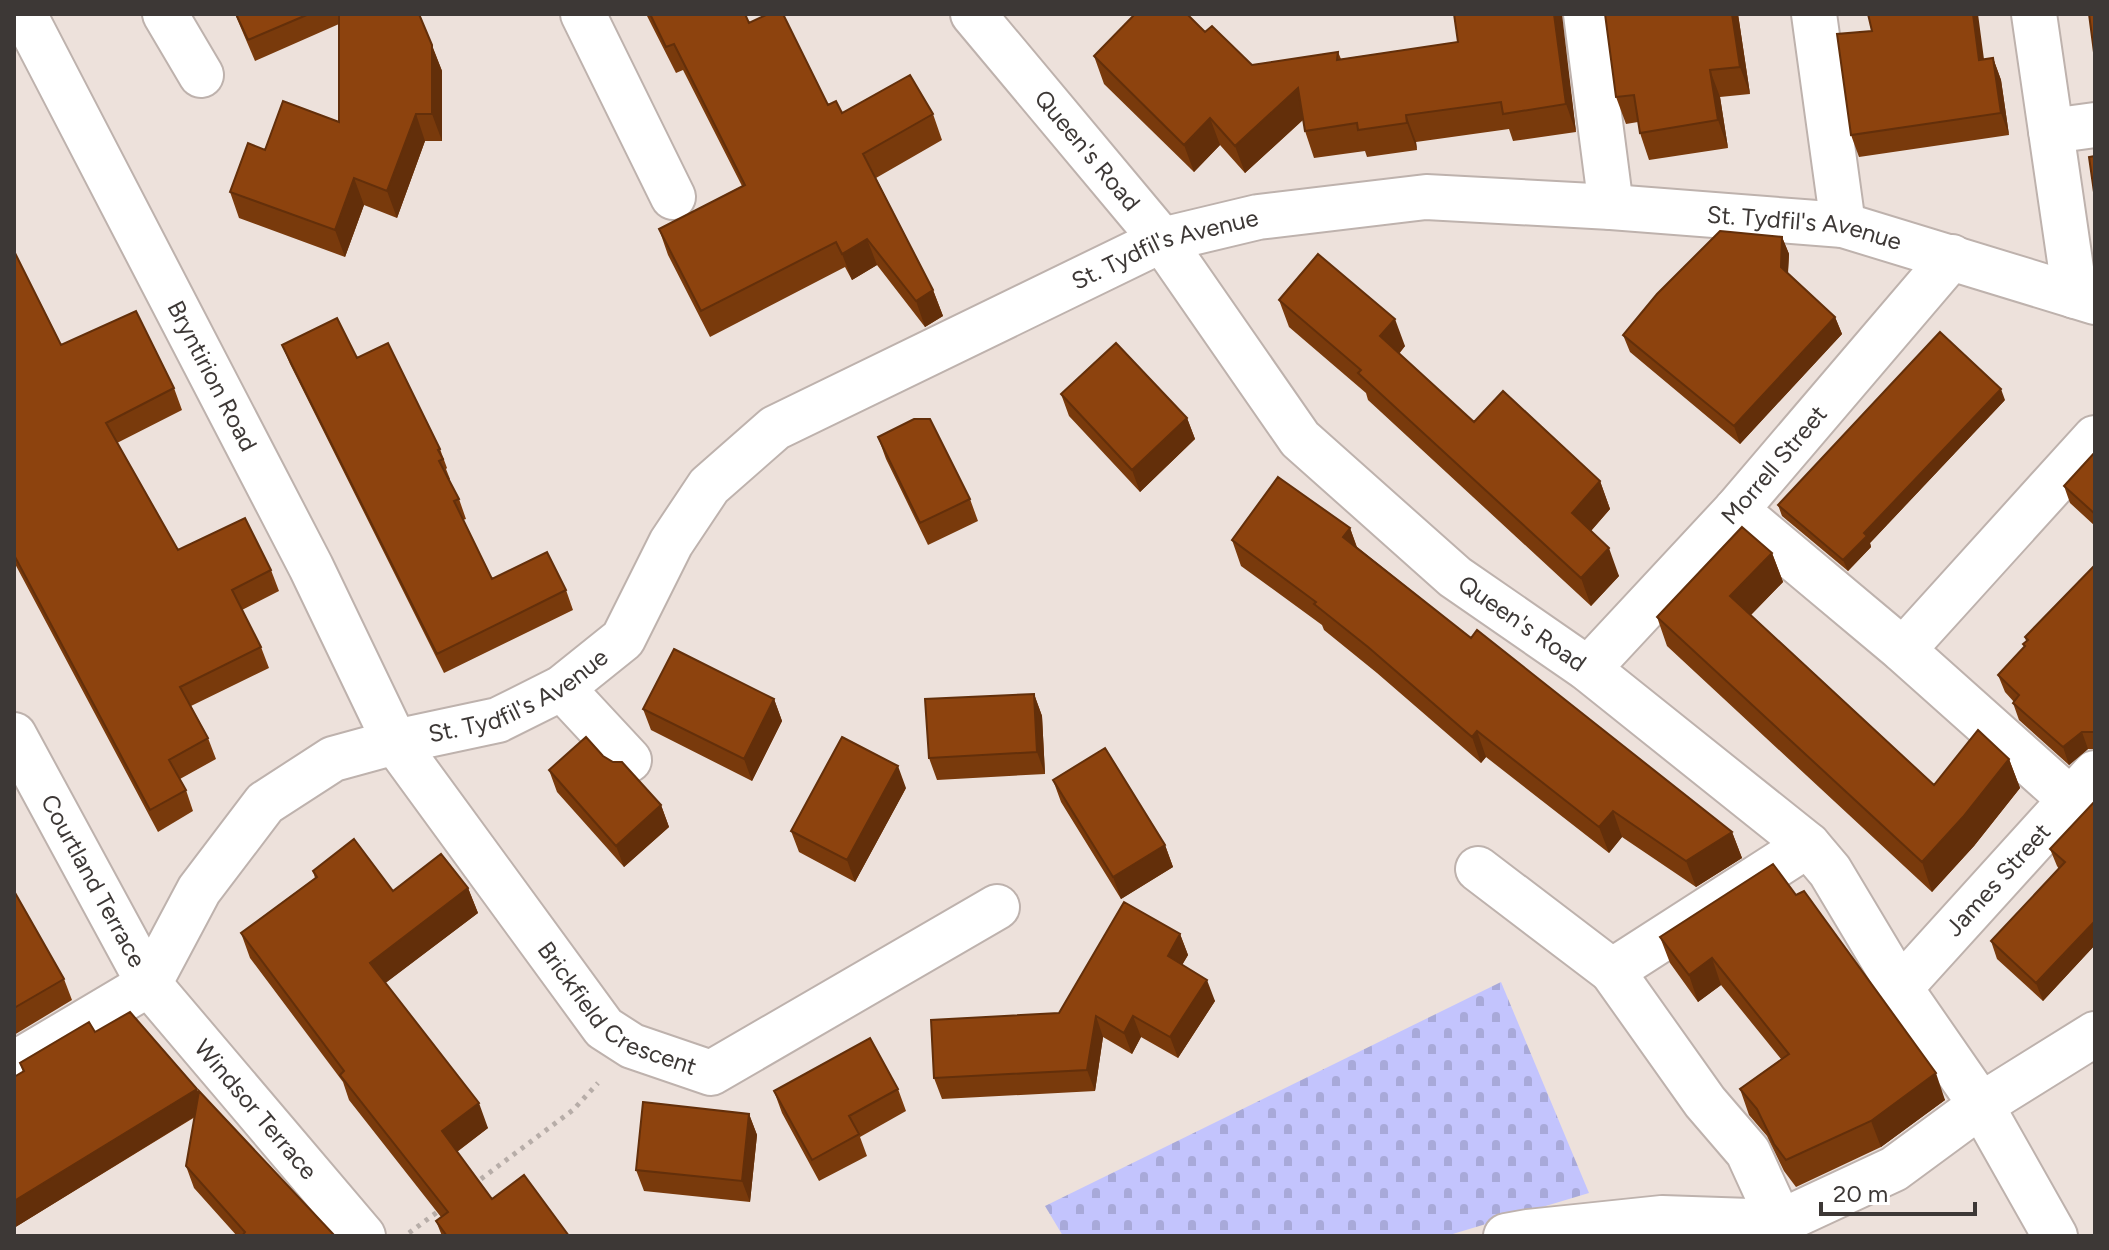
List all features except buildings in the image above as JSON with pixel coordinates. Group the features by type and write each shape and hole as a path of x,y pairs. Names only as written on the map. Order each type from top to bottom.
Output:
{"street":[{"name":"Bryntirion Road","path":"24,14 311,567 395,742"},
{"path":"165,14 201,75"},
{"path":"583,14 673,197"},
{"name":"Queen's Road","path":"973,14 1162,240 1300,439 1455,577 1588,669 1808,845 1830,871 1900,988 1981,1105 2055,1236"},
{"path":"1586,14 1611,207"},
{"path":"1814,14 1843,225"},
{"path":"2034,14 2051,131 2085,299"},
{"path":"2051,131 2095,125"},
{"name":"St. Tydfil's Avenue","path":"149,984 199,890 265,803 333,759 498,720 562,688 623,639 671,543 709,486 775,428 1162,240 1258,217 1426,197 1611,207 1843,225 2085,299"},
{"name":"Morrell Street","path":"1588,669 1736,510 1952,257"},
{"path":"1903,650 2095,438"},
{"path":"1736,510 1903,650 2083,786"},
{"path":"562,688 629,760"},
{"name":"Courtland Terrace","path":"14,735 149,984"},
{"name":"Brickfield Crescent","path":"395,742 604,1028 632,1046 711,1073 997,907"},
{"name":"James Street","path":"1900,988 2083,786"},
{"path":"1612,971 1808,845"},
{"path":"1478,869 1612,971 1705,1102 1748,1152 1780,1222"},
{"path":"14,1064 149,984"},
{"name":"Windsor Terrace","path":"149,984 363,1236"},
{"path":"1506,1236 1662,1218 1780,1222 1894,1169 1981,1105 2095,1034"}],"path":[{"path":"465,1191 573,1110"},
{"path":"405,1236 441,1209"}],"green space":[{"path":"1501,982 1589,1193 1446,1236 1063,1236 1045,1206"}]}
